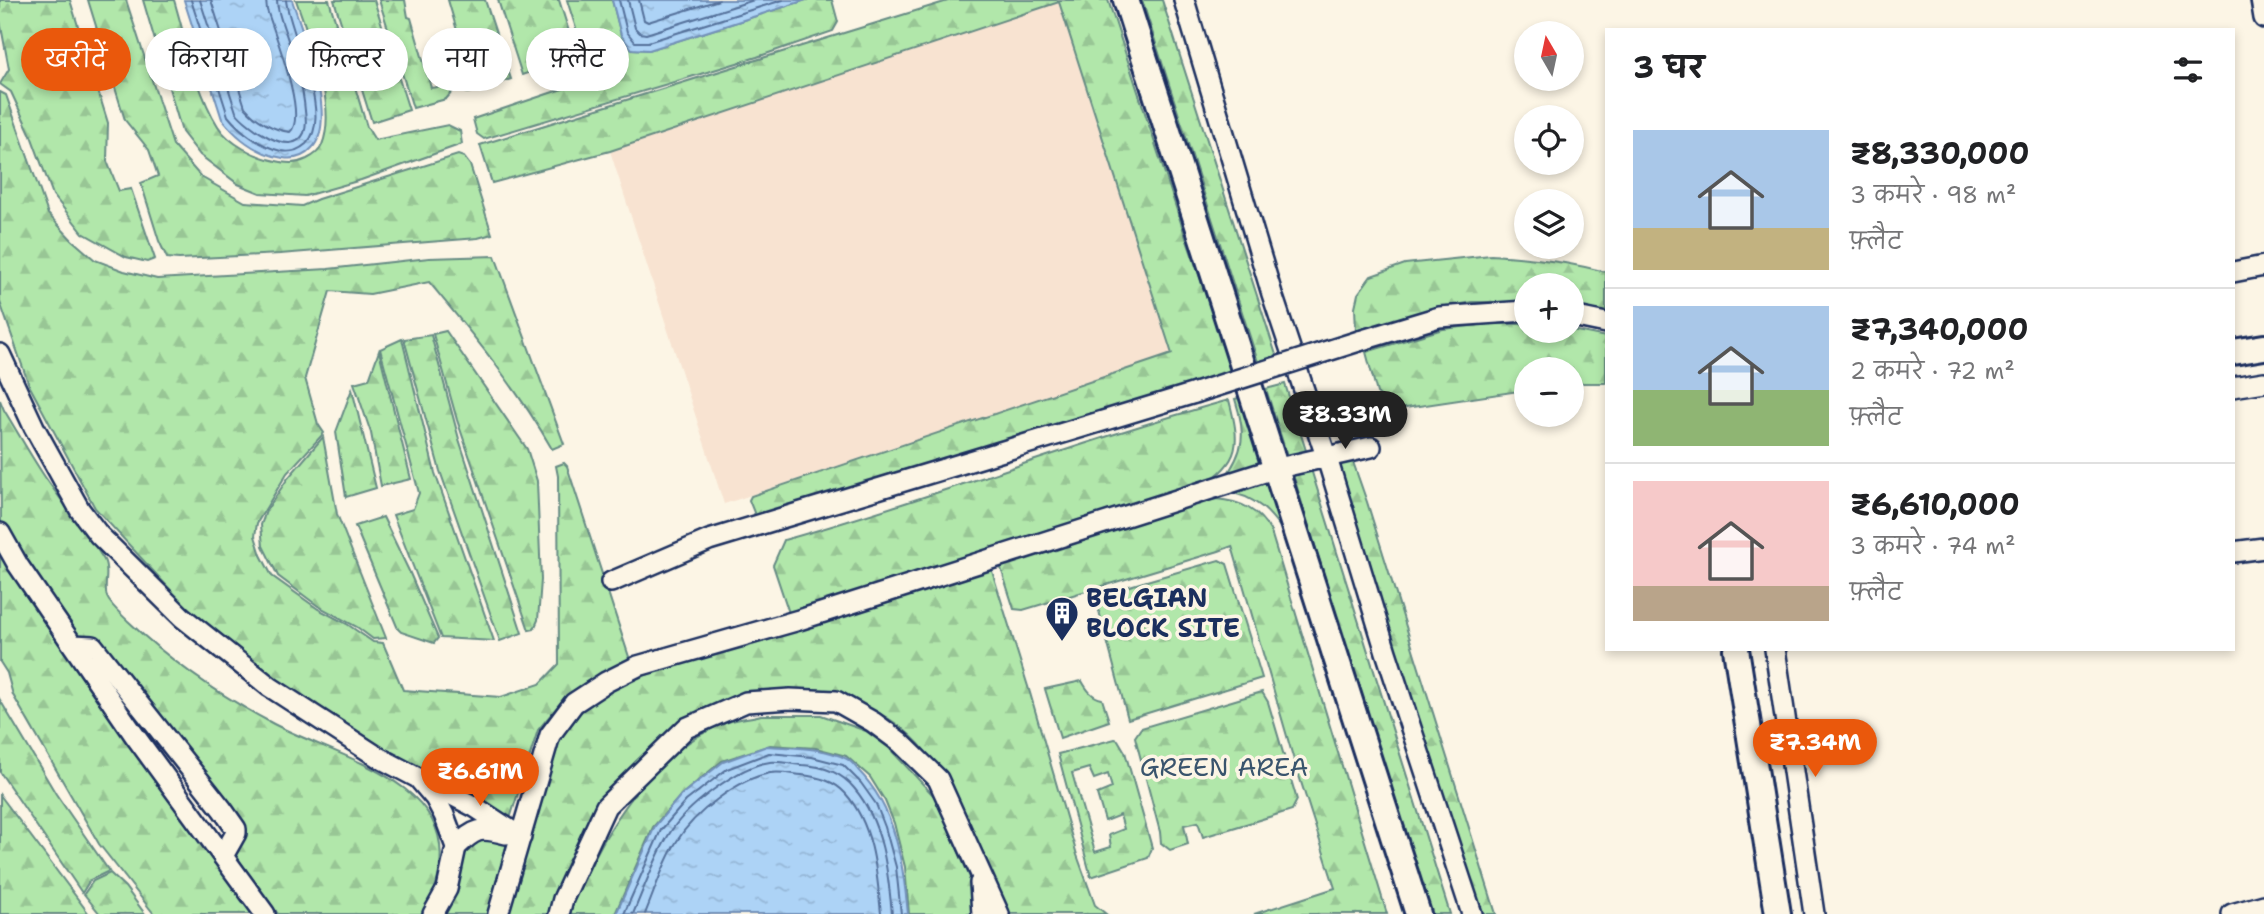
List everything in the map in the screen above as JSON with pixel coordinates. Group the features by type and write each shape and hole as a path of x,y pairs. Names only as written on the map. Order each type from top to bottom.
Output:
{"street":[{"path":"1126,0 1418,914"},
{"path":"1184,0 1272,293 1472,914"},
{"path":"2261,0 2264,18"},
{"path":"2235,272 2264,266"},
{"path":"611,582 709,540 1195,394 1439,317 1514,312"},
{"path":"1584,318 1605,323"},
{"path":"2235,352 2264,347"},
{"path":"0,354 34,427 80,510 99,535 182,617 270,687 379,757 475,807 521,836"},
{"path":"2235,387 2264,382"},
{"path":"498,914 550,736 574,703 606,682 638,666 799,620 1274,469 1371,447"},
{"path":"0,533 18,565 135,736 265,914"},
{"path":"2235,552 2264,548"},
{"path":"72,645 93,646 222,809 236,829 223,856"},
{"path":"1736,651 1777,914"},
{"path":"1775,651 1814,914"},
{"path":"559,914 563,899 606,806 687,728 746,702 790,699 836,701 873,722 900,742 938,779 999,914"},
{"path":"418,778 444,815 456,847 447,889 433,914"},
{"path":"456,847 471,832 484,828 521,836"},
{"path":"980,871 982,914"},
{"path":"2232,914 2264,905"}],"shaded area":[{"path":"1060,2 1172,354 724,504 610,151"}],"green space":[{"path":"0,0 70,0 79,28 21,28 21,91 98,91 108,123 107,161 119,191 131,189 155,259 147,262 126,257 83,233 53,195 30,133 11,92 0,84 9,69 0,21"},
{"path":"88,0 126,0 145,59 145,91 155,91 173,145 201,177 245,202 302,206 458,155 464,157 470,165 492,234 478,238 280,254 167,258 141,183 158,176 149,150 125,120 116,91 131,91 131,28 97,28"},
{"path":"143,0 174,0 182,28 151,28"},
{"path":"296,0 329,0 337,28 306,28"},
{"path":"334,0 374,0 383,28 343,28"},
{"path":"379,0 405,0 422,56 422,91 453,91 446,99 413,108 408,91 408,28 388,28"},
{"path":"448,0 485,0 494,28 456,28"},
{"path":"498,0 559,0 568,28 526,28 526,74 522,75 512,44 512,28 507,28"},
{"path":"567,0 612,0 619,28 576,28"},
{"path":"806,0 832,0 838,22 833,31 757,57 484,139 477,134 473,119 556,91 629,91 629,45 632,49 649,50"},
{"path":"951,0 1108,0 1233,372 759,525 749,500 751,496 1172,354 1059,2 610,151 492,183 480,145"},
{"path":"1142,0 1162,0 1277,358 1259,365"},
{"path":"170,91 202,91 210,112 229,139 268,159 296,163 312,156 322,145 327,111 324,91 356,91 367,127 375,140 448,125 460,131 462,144 361,180 305,196 260,193 238,184 200,155 182,132"},
{"path":"362,91 403,91 409,110 372,122"},
{"path":"0,92 6,95 48,214 95,260 124,271 157,279 328,269 429,258 495,256 564,444 552,449 510,384 429,282 370,294 330,291 305,378 318,424 324,433 287,473 257,523 255,536 272,576 318,609 373,642 383,643 403,690 501,697 540,684 559,664 556,466 564,463 567,466 629,657 625,664 566,696 538,730 508,825 272,678 190,611 95,508 29,385 0,302"},
{"path":"1491,255 1549,260 1605,272 1605,316 1584,311 1584,273 1514,273 1514,302 1472,302 1417,313 1356,332 1355,307 1358,294 1371,276 1405,264"},
{"path":"1488,324 1514,324 1514,343 1584,343 1584,332 1605,337 1605,383 1584,383 1584,357 1514,357 1514,392 1399,409 1377,393 1366,352 1443,329"},
{"path":"446,331 527,449 537,481 541,580 538,620 534,629 529,630 457,420 433,334"},
{"path":"431,335 459,439 522,633 500,641 440,471 404,339"},
{"path":"402,339 435,473 494,641 441,638 393,515 413,509 419,493 380,349"},
{"path":"379,351 411,479 381,486 371,433 354,383 369,379"},
{"path":"1285,384 1309,460 1290,465 1266,389"},
{"path":"352,389 376,488 346,497 336,432"},
{"path":"1249,395 1268,468 1223,480 1236,460 1241,441 1241,422 1235,399"},
{"path":"0,400 50,485 104,560 107,597 120,613 178,664 214,689 270,722 380,773 406,790 426,810 438,835 440,865 434,891 421,914 278,914 234,853 241,835 74,639 1,524"},
{"path":"1229,400 1235,428 1234,450 1224,468 1201,486 790,616 773,565 784,540 1117,433"},
{"path":"323,437 337,514 386,638 373,639 318,606 278,576 263,546 261,525 266,511 288,478"},
{"path":"1352,459 1496,914 1475,914 1329,460"},
{"path":"1310,466 1450,914 1431,914 1399,819 1292,471"},
{"path":"1269,473 1294,546 1265,509 1247,498 1223,491"},
{"path":"1202,500 1233,502 1255,512 1271,532 1387,914 1254,914 1335,888 1293,757 1232,546 1023,610 1014,609 1000,565 1132,525"},
{"path":"383,517 438,638 434,643 398,629 355,526"},
{"path":"0,555 93,691 254,914 154,914 99,844 13,695 7,673 0,662"},
{"name":"GREEN AREA","path":"1219,560 1227,564 1262,678 1128,719 1095,596"},
{"path":"991,568 1077,855 1095,905 1106,914 1004,914 949,792 919,744 897,724 862,705 822,693 791,690 732,698 704,710 678,726 653,746 627,775 553,914 507,914 554,748 574,719 597,698 657,671"},
{"name":"GREEN AREA","path":"1082,681 1090,693 1102,699 1109,721 1060,738 1045,689"},
{"name":"GREEN AREA","path":"1262,692 1268,702 1297,800 1292,810 1203,837 1198,822 1184,825 1188,844 1170,850 1161,843 1135,737 1141,728"},
{"path":"0,700 56,794 109,871 90,880 82,893 0,772"},
{"path":"761,715 821,715 866,731 889,748 935,797 971,880 974,914 909,914 905,867 894,823 885,801 870,777 846,756 816,748 770,745 722,761 681,795 653,827 615,914 569,914 579,889 615,822 663,763 703,733 729,722"},
{"path":"1118,740 1125,752 1152,848 1148,858 1091,877 1058,754","holes":["1089,768 1094,779 1108,774 1112,788 1097,794 1105,821 1120,815 1124,829 1109,835 1111,847 1095,852 1072,773"]},
{"path":"0,795 89,914 0,914"},
{"path":"481,833 507,843 488,914 442,914 467,847"},
{"path":"110,873 125,887 145,914 100,914 84,894 93,881"}],"water":[{"path":"184,0 292,0 301,28 286,28 286,91 319,91 320,98 322,118 319,135 309,151 299,157 283,158 265,153 241,139 222,119 213,91 272,91 272,28 193,28"},
{"path":"612,0 806,0 649,50 632,49 629,45 629,28 619,28"},
{"path":"767,746 808,749 838,755 851,762 871,785 881,801 895,837 908,914 616,914 655,826 681,795 723,762"}],"place":[{"name":"BELGIAN BLOCK SITE","path":"1062,643"}]}
